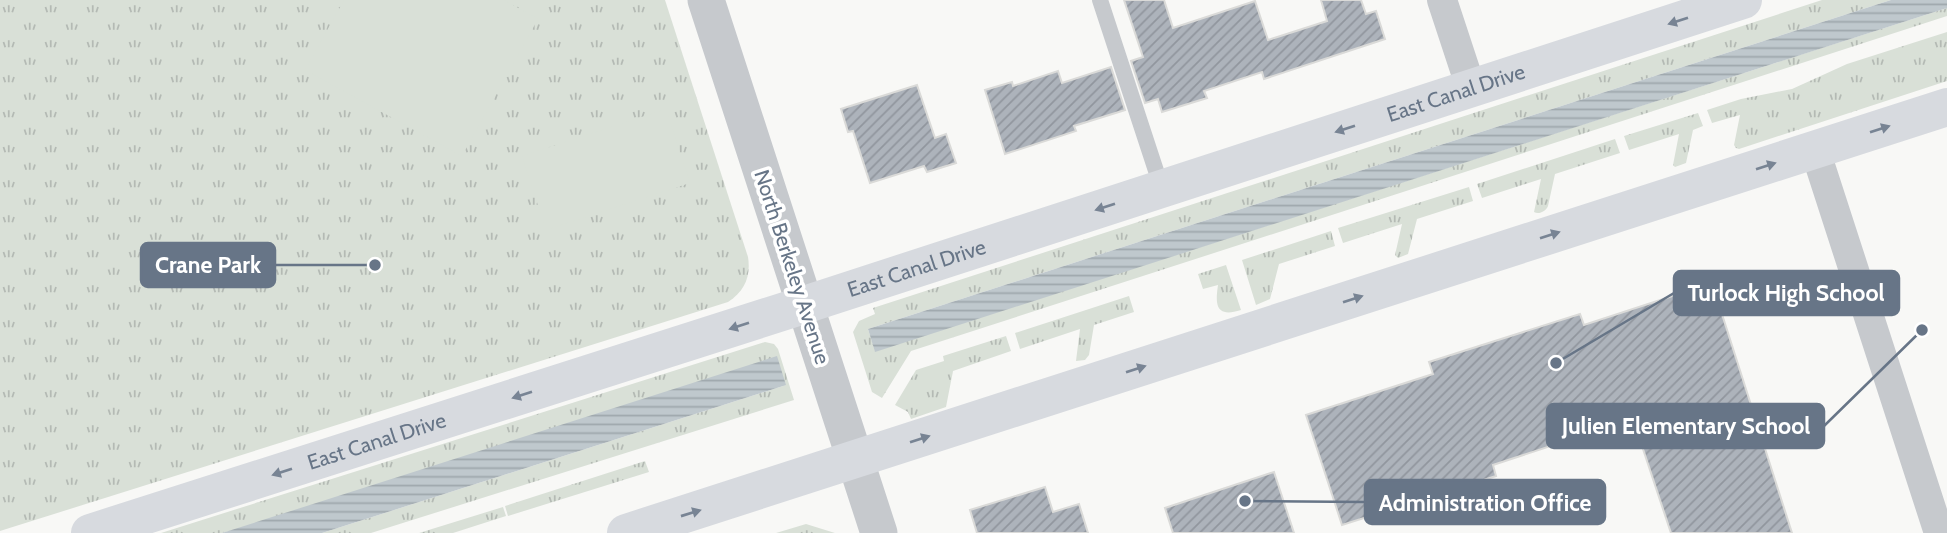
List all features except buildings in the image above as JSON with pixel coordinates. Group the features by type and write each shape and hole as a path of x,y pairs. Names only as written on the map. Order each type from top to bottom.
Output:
{"main road":[{"name":"East Canal Drive","path":"90,533 1471,89 1726,3"},
{"path":"626,533 1947,107"}],"street":[{"name":"North Berkeley Avenue","path":"706,0 879,533"},
{"path":"1442,0 1471,89"},
{"path":"1815,150 1939,533"}],"lane":[{"path":"1100,0 1162,189"}],"green space":[{"path":"0,0 665,0 748,257 746,282 739,293 728,302 0,531"},
{"path":"344,0 504,0 538,19 462,156 305,70"},
{"path":"1822,0 1891,0 868,329 875,351 1947,8 1947,16 911,351 882,398 872,392 853,332 859,321 875,314 873,308"},
{"path":"1947,32 1947,81 1739,149 1734,145 1740,115 1712,123 1707,110 1741,99 1792,89 1847,64"},
{"path":"666,109 690,183 546,230 522,156"},
{"path":"1698,113 1703,126 1693,130 1686,163 1675,167 1673,165 1679,134 1629,150 1624,136"},
{"path":"1615,139 1620,153 1555,174 1548,206 1542,212 1534,212 1541,179 1482,198 1477,184"},
{"path":"1469,187 1473,201 1417,219 1408,254 1398,258 1395,255 1402,224 1343,243 1338,228"},
{"path":"1331,231 1335,246 1279,264 1270,299 1256,305 1242,260"},
{"path":"1226,265 1241,310 1233,312 1219,308 1218,285 1203,289 1198,274"},
{"path":"1129,296 1134,312 1094,325 1089,355 1085,360 1076,361 1080,329 1020,349 1015,333"},
{"path":"1006,336 1011,351 953,371 946,407 911,419 908,412 895,405 916,370 944,361 943,356"},
{"path":"765,342 774,344 778,349 794,400 371,533 322,533 786,385 222,533 161,533"},
{"path":"645,461 649,472 508,516 505,506"},
{"path":"503,507 506,516 453,533 419,533"},
{"path":"806,524 835,533 776,533"}],"shaded area":[{"path":"1891,0 1947,0 1947,8 875,352 868,329"},
{"path":"777,356 786,385 322,533 222,533"}],"place":[{"name":"Crane Park","path":"375,265"},
{"name":"Julien Elementary School","path":"1922,330"},
{"name":"Turlock High School","path":"1556,363"},
{"name":"Administration Office","path":"1245,501"}]}
